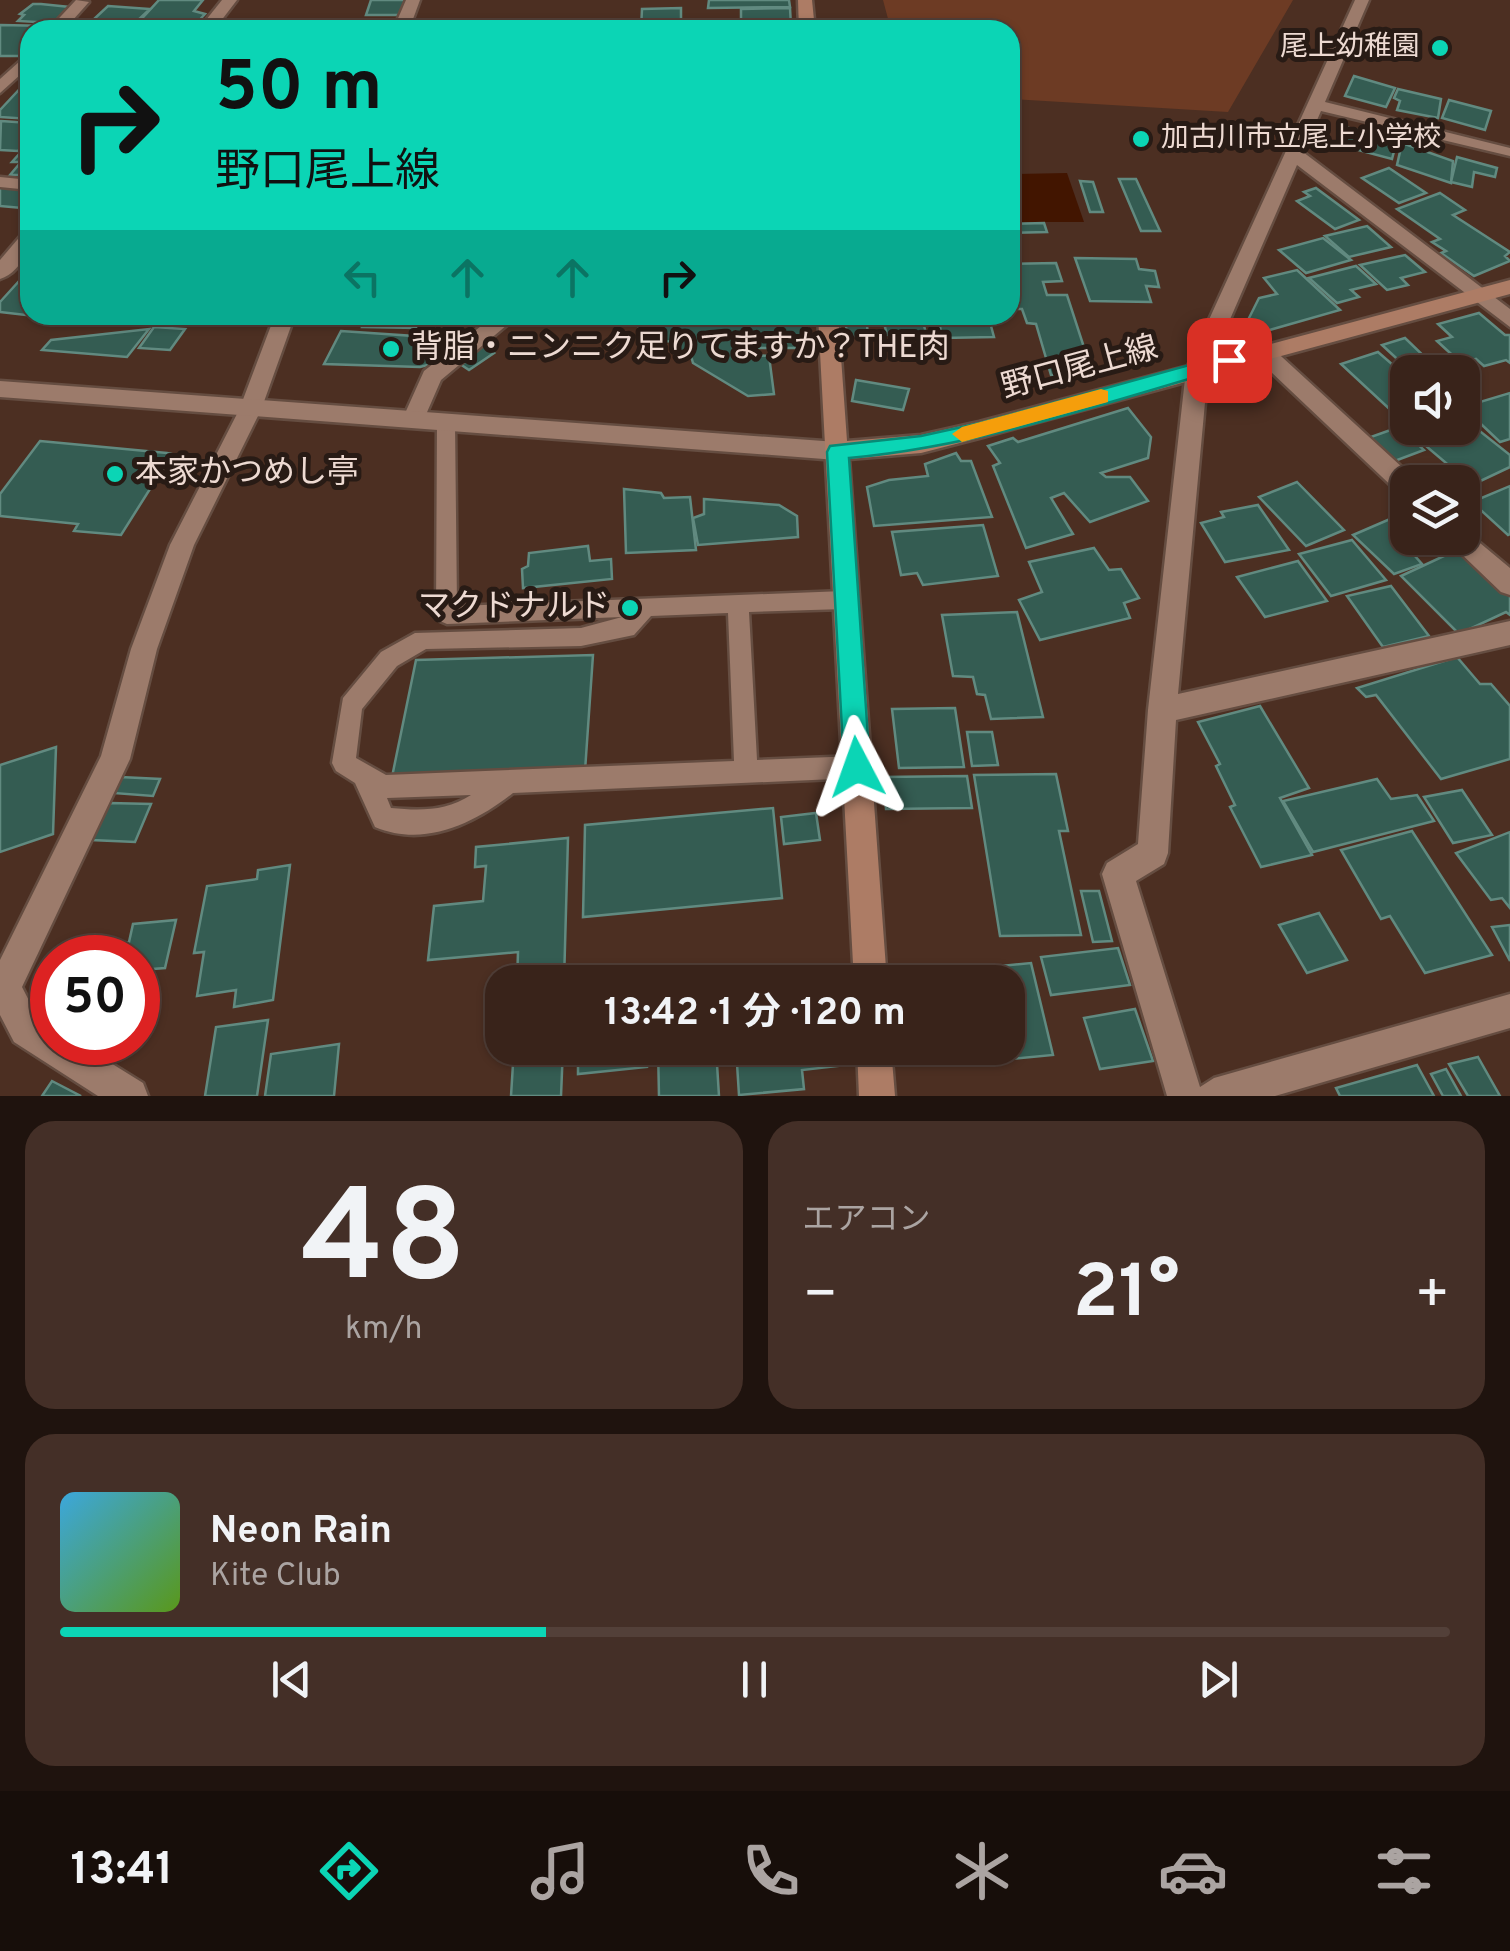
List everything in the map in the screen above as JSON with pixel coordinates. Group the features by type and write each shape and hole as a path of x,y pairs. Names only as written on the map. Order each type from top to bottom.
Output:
{"main road":[{"name":"野口尾上線","path":"838,452 936,441 1262,350 1510,287"},
{"path":"829,325 869,965"},
{"path":"875,1065 877,1096"}],"street":[{"path":"214,20 230,0"},
{"path":"1184,1096 1118,874 1153,853 1162,710 1197,370 1362,0"},
{"path":"0,88 20,67"},
{"path":"1313,104 1504,152"},
{"path":"1293,153 1510,320"},
{"path":"0,273 20,249"},
{"path":"130,1096 26,1030 2,992 115,759 144,649 182,544 250,410 281,325"},
{"path":"413,420 432,376 496,325"},
{"path":"1262,350 1390,470"},
{"path":"0,389 838,452"},
{"path":"1479,555 1510,584"},
{"path":"1162,710 1510,633"},
{"path":"1214,1096 1510,1011"}],"lane":[{"path":"446,423 447,615 844,600"},
{"path":"738,606 746,773"},
{"path":"644,609 626,628 582,637 423,640 390,659 351,705 344,763 383,787 857,767"},
{"path":"364,776 384,818 417,823 463,816 507,784"}],"shaded area":[{"path":"883,0 1293,0 1228,112 1020,100 1020,20 888,20"},
{"path":"1067,173 1084,222 1020,222 1020,174"}],"building":[{"path":"159,0 203,0 194,11 205,14 199,20 141,20"},
{"path":"371,0 406,0 401,15 366,15"},
{"path":"709,0 789,0 790,7 708,8"},
{"path":"33,4 70,7 57,20 18,21 24,15 20,14"},
{"path":"108,6 150,9 138,20 93,20"},
{"path":"681,8 681,20 641,20 642,9"},
{"path":"790,8 791,20 741,20 741,9"},
{"path":"0,25 20,25 20,56 0,56"},
{"path":"1354,76 1395,88 1386,107 1345,96"},
{"path":"20,89 20,118 0,117 0,110"},
{"path":"1398,89 1441,99 1438,118 1397,110 1400,101 1394,98"},
{"path":"1449,100 1491,111 1485,130 1442,118"},
{"path":"1,121 20,122 20,149 0,150"},
{"path":"1345,127 1397,140 1392,159 1339,145"},
{"path":"1402,143 1453,161 1451,183 1397,165"},
{"path":"1457,157 1497,168 1495,177 1474,172 1472,187 1451,182"},
{"path":"1389,168 1426,193 1399,203 1362,178"},
{"path":"1119,179 1136,179 1160,231 1141,231"},
{"path":"1080,181 1093,182 1103,212 1090,212"},
{"path":"0,187 20,188 20,208 0,206"},
{"path":"1316,188 1359,220 1335,229 1297,201 1310,196 1304,192"},
{"path":"1440,193 1465,210 1453,215 1510,252 1505,256 1510,261 1474,276 1441,253 1446,251 1432,242 1440,239 1397,209"},
{"path":"1044,223 1047,232 1020,233 1020,224"},
{"path":"1367,226 1391,247 1349,257 1325,236"},
{"path":"1323,238 1351,260 1306,273 1279,250"},
{"path":"1405,255 1425,272 1401,278 1408,285 1387,290 1360,265"},
{"path":"1075,258 1136,259 1139,269 1155,271 1159,287 1146,286 1151,302 1090,301"},
{"path":"1056,263 1062,281 1043,282 1047,295 1067,295 1093,375 1051,375 1036,324 1027,323 1020,309 1020,264"},
{"path":"1356,266 1376,284 1351,290 1359,297 1337,303 1309,278"},
{"path":"1297,270 1340,310 1259,333 1246,324 1259,298 1277,294 1264,278"},
{"path":"20,280 20,314 0,312 0,302"},
{"path":"1479,313 1510,335 1510,363 1506,360 1484,366 1480,355 1452,355 1437,341 1452,337 1438,324"},
{"path":"362,325 419,325 418,328"},
{"path":"638,325 807,325 808,348 759,348 746,327 754,355 769,356 774,394 748,396 693,363 691,356 675,357 673,341 643,343"},
{"path":"846,325 867,325 868,336 847,336"},
{"path":"884,325 924,325 926,333 887,335"},
{"path":"940,325 991,325 994,337 942,338"},
{"path":"154,327 185,329 170,350 139,348"},
{"path":"149,329 127,357 42,350 51,340"},
{"path":"341,331 443,338 432,364 420,367 324,364"},
{"path":"1405,338 1423,355 1393,355 1382,345"},
{"path":"481,345 494,353 469,370 457,362"},
{"path":"1378,352 1390,362 1390,409 1341,364"},
{"path":"856,380 909,389 903,410 852,401"},
{"path":"1510,393 1510,439 1500,442 1480,423 1480,402"},
{"path":"1128,408 1151,437 1148,458 1101,473 1106,477 1130,477 1148,501 1090,522 1064,493 1051,498 1073,534 1026,548 993,466 1000,463 988,446 1013,438 1018,442"},
{"path":"1390,430 1390,445 1419,445 1424,450 1392,462 1368,438"},
{"path":"1480,431 1510,455 1510,467 1480,481 1480,465 1448,465 1425,445 1480,445"},
{"path":"40,441 172,454 121,535 74,531 78,524 0,516 0,494"},
{"path":"956,453 961,461 971,461 992,517 874,526 867,487 928,476 925,464"},
{"path":"1297,482 1344,530 1306,546 1259,497"},
{"path":"1510,486 1510,534 1480,509 1480,499"},
{"path":"624,489 661,493 664,498 690,497 696,550 626,553"},
{"path":"704,499 779,505 797,516 798,537 698,545 693,518 704,514"},
{"path":"1258,505 1289,550 1225,562 1201,523 1224,517 1221,512"},
{"path":"1390,519 1390,555 1417,555 1422,564 1394,574 1353,535"},
{"path":"983,525 998,576 923,585 917,573 901,575 892,532"},
{"path":"1352,540 1386,580 1331,596 1299,554"},
{"path":"588,546 590,561 611,559 612,579 523,588 522,569 528,566 529,553"},
{"path":"1094,548 1109,570 1121,569 1139,598 1124,603 1130,618 1040,640 1019,600 1042,592 1029,562"},
{"path":"1446,555 1468,555 1510,594 1510,615 1506,612 1459,634 1401,576"},
{"path":"1298,561 1327,601 1265,617 1237,577"},
{"path":"1391,586 1429,636 1383,647 1347,596"},
{"path":"1017,612 1043,717 991,719 985,695 977,694 973,677 953,676 942,615"},
{"path":"593,655 585,771 392,777 416,660"},
{"path":"1457,657 1480,684 1491,684 1510,706 1510,759 1441,779 1376,695 1366,697 1357,688"},
{"path":"1260,706 1309,788 1280,798 1312,855 1261,867 1230,807 1235,805 1216,766 1220,764 1198,722"},
{"path":"955,708 964,767 899,768 892,709"},
{"path":"967,732 992,732 998,765 972,766"},
{"path":"56,747 53,834 0,852 0,765"},
{"path":"1056,774 1068,831 1059,831 1081,935 1000,936 974,775"},
{"path":"967,776 972,808 886,809 883,777"},
{"path":"120,777 160,779 153,796 113,793"},
{"path":"1377,779 1391,799 1417,795 1434,821 1313,852 1283,801"},
{"path":"1462,790 1492,835 1453,843 1424,797"},
{"path":"109,803 151,804 135,842 92,840"},
{"path":"773,808 782,898 583,917 585,825"},
{"path":"816,813 820,840 784,844 781,817"},
{"path":"1412,831 1492,955 1425,973 1390,916 1381,919 1341,850"},
{"path":"1510,832 1510,908 1502,898 1491,900 1456,853"},
{"path":"568,838 564,965 518,965 518,952 428,960 434,906 483,901 486,866 475,867 476,847"},
{"path":"290,865 273,1000 234,1007 236,990 197,996 204,952 194,953 207,886 257,879 258,870"},
{"path":"1081,891 1099,891 1112,941 1093,942"},
{"path":"1319,913 1347,960 1307,973 1279,925"},
{"path":"176,920 165,968 160,968 160,935 131,935 133,924"},
{"path":"1510,925 1510,961 1492,927"},
{"path":"1118,948 1130,985 1051,995 1041,957"},
{"path":"1031,963 1053,1055 1025,1058 1025,965 1011,965"},
{"path":"1135,1009 1153,1061 1100,1069 1084,1018"},
{"path":"268,1020 257,1096 205,1096 216,1027"},
{"path":"339,1044 334,1096 265,1096 271,1054"},
{"path":"1478,1057 1500,1096 1468,1096 1449,1064"},
{"path":"513,1065 562,1065 561,1096 511,1096"},
{"path":"578,1065 647,1065 647,1067 578,1074"},
{"path":"658,1065 717,1065 719,1096 659,1096"},
{"path":"737,1065 838,1065 802,1070 804,1089 739,1095"},
{"path":"1417,1065 1434,1096 1340,1096 1336,1088"},
{"path":"1446,1069 1461,1096 1443,1096 1431,1074"},
{"path":"52,1081 81,1096 42,1096"}],"slow traffic":[{"path":"962,434 1101,397"}],"place":[{"name":"尾上幼稚園","path":"1440,48"},
{"name":"加古川市立尾上小学校","path":"1141,139"},
{"name":"背脂・ニンニク足りてますか？THE肉","path":"391,349"},
{"name":"本家かつめし亭","path":"115,474"},
{"name":"マクドナルド","path":"630,608"}],"route":[{"path":"857,767 838,452 921,444 1229,360"}]}
